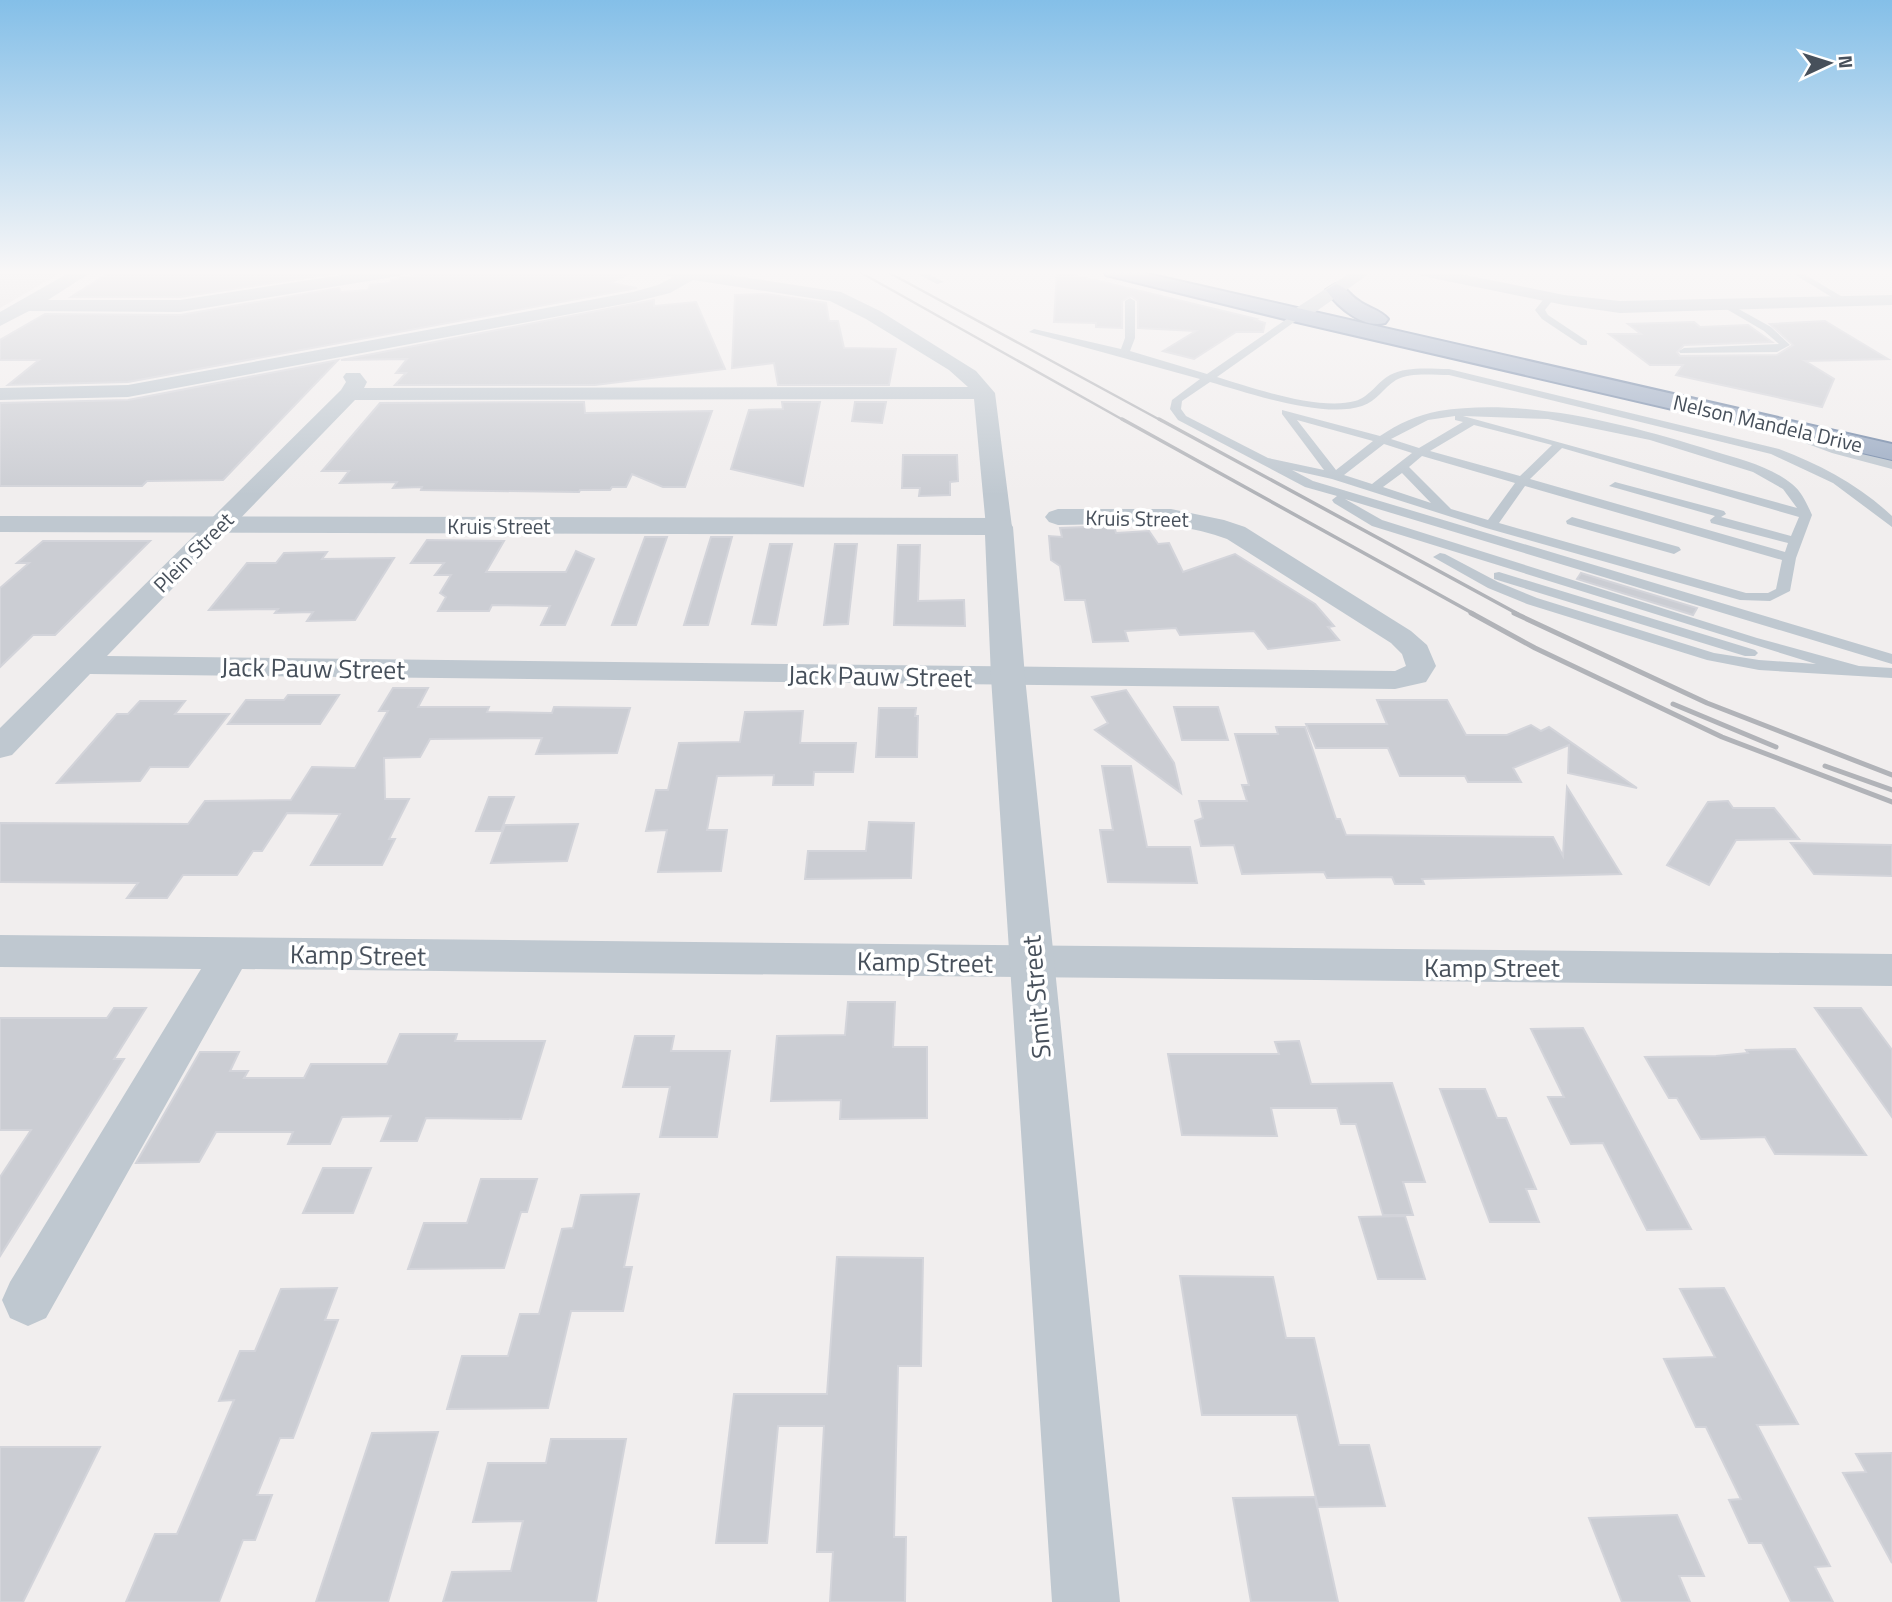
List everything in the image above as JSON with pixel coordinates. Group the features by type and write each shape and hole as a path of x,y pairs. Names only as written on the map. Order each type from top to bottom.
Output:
{"highway":[{"name":"Nelson Mandela Drive","path":"1452,346 1892,452"},
{"name":"Nelson Mandela Drive","path":"1492,346 1892,440"}],"street":[{"path":"0,394 117,392 372,346"},
{"path":"923,346 969,375 984,393"},
{"path":"333,353 357,382 349,394"},
{"path":"349,394 984,393"},
{"name":"Smit Street","path":"984,393 999,527 1007,677 1086,1602"},
{"name":"Plein Street","path":"0,747 349,394"},
{"name":"Kruis Street","path":"1058,517 1175,516 1215,523"},
{"name":"Jack Pauw Street","path":"79,666 1395,680 1415,675 1421,666 1416,651 1401,636 1236,533 1215,523"},
{"name":"Kruis Street","path":"0,524 999,527"},
{"name":"Kamp Street","path":"0,951 1892,970"},
{"path":"28,1300 230,953"}],"lane":[{"path":"1091,346 1209,376 1272,397 1337,407 1359,404 1371,398 1392,378 1405,373 1424,370 1469,376 1775,452 1810,465 1843,483 1876,507 1892,523"},
{"path":"1125,354 1128,346"},
{"path":"1253,346 1177,400 1175,409 1182,418 1493,585 1581,617 1712,657 1759,665 1892,673"},
{"path":"1684,351 1777,349 1783,346"},
{"path":"1272,397 1335,476"},
{"path":"1260,460 1335,476 1660,575 1745,597 1770,597 1783,591 1788,558 1806,515 1797,493 1779,480 1725,459 1598,423 1520,412 1439,413 1421,418 1380,440 1335,476"},
{"path":"1287,413 1788,558"},
{"path":"1439,413 1733,492 1806,515"},
{"path":"1376,488 1401,465 1472,422"},
{"path":"1764,422 1836,451 1892,465"},
{"path":"1491,525 1522,481 1560,444"},
{"path":"1401,465 1447,512"},
{"path":"1309,484 1892,659"},
{"path":"1615,486 1797,541"},
{"path":"1707,536 1733,492"},
{"path":"1572,522 1674,550"},
{"path":"1377,523 1752,641 1863,671"},
{"path":"1660,575 1686,530"}],"building":[{"path":"0,346 324,346 128,382 8,385 39,360 0,360"},
{"path":"415,346 715,346 725,369 595,385 395,385 406,373 396,373 407,359 341,360"},
{"path":"733,346 844,346 844,348 896,349 889,385 778,385 774,363 732,368"},
{"path":"1172,346 1215,346 1194,359 1163,351"},
{"path":"1625,346 1683,346 1677,352 1680,356 1777,355 1792,346 1866,346 1888,359 1805,361 1834,379 1822,407 1676,375 1683,365 1650,365"},
{"path":"338,360 223,480 147,481 142,486 0,486 0,403 128,400"},
{"path":"584,402 585,413 712,411 685,487 663,487 632,474 626,487 612,487 610,490 421,490 422,487 393,488 397,482 340,483 349,471 322,471 380,403"},
{"path":"782,402 820,402 803,486 731,469 749,410 783,409"},
{"path":"855,402 886,402 882,423 852,421"},
{"path":"903,455 957,455 958,481 950,482 950,495 919,496 920,488 902,488"},
{"path":"1114,526 1116,533 1149,531 1158,544 1169,543 1183,572 1235,554 1315,604 1334,626 1328,627 1339,640 1268,649 1254,631 1180,635 1176,628 1125,631 1128,641 1093,642 1085,600 1065,600 1060,566 1051,560 1049,536 1062,537 1060,528"},
{"path":"645,537 667,537 636,625 612,625"},
{"path":"711,537 732,537 708,625 684,625"},
{"path":"427,540 504,541 486,572 566,572 576,551 594,559 565,625 541,625 550,606 492,605 489,611 438,611 446,597 440,593 451,575 435,575 444,563 411,563"},
{"path":"43,541 150,541 55,635 33,635 0,667 0,588 29,563 17,563"},
{"path":"770,544 792,544 776,625 752,624"},
{"path":"835,544 857,544 848,624 824,625"},
{"path":"898,545 920,545 918,601 964,600 965,626 894,625"},
{"path":"327,552 322,559 394,558 355,620 307,621 313,612 275,613 278,609 209,610 247,563 276,563 284,553"},
{"path":"1581,573 1697,608 1693,615 1577,579"},
{"path":"393,688 428,688 418,707 489,707 487,712 552,713 554,707 630,708 617,753 536,754 542,738 430,739 420,757 384,758 385,799 409,799 389,839 395,839 382,865 311,865 340,814 287,813 262,851 253,851 237,875 183,875 167,898 127,898 138,883 0,882 0,823 188,824 205,801 291,800 312,767 355,768 388,711 379,711"},
{"path":"1126,690 1174,763 1181,793 1095,730 1108,723 1092,697"},
{"path":"288,695 339,695 320,724 228,724 246,700 284,700"},
{"path":"1377,700 1447,700 1466,735 1507,735 1531,725 1541,731 1549,727 1637,788 1568,773 1569,745 1513,768 1521,782 1468,782 1465,776 1400,776 1388,748 1316,748 1306,724 1387,724"},
{"path":"140,701 185,701 175,714 229,714 188,767 150,767 140,781 57,783 117,714 128,714"},
{"path":"1174,707 1218,707 1228,740 1182,740"},
{"path":"879,708 916,708 917,757 876,757"},
{"path":"803,711 800,743 856,743 853,772 814,772 813,785 773,785 774,775 717,776 707,830 727,830 721,871 658,872 667,830 646,831 656,790 668,790 679,743 740,742 745,712"},
{"path":"1276,727 1305,727 1336,819 1340,819 1346,835 1553,837 1563,856 1567,787 1621,874 1422,879 1424,884 1395,884 1392,877 1327,878 1324,872 1242,874 1234,845 1201,846 1195,821 1203,818 1199,801 1247,801 1242,785 1249,785 1235,734 1278,734"},
{"path":"1102,766 1131,766 1147,847 1190,847 1197,883 1108,882 1100,830 1113,830"},
{"path":"489,797 514,797 501,831 476,831"},
{"path":"1728,801 1733,808 1774,808 1799,839 1736,840 1709,885 1667,865 1708,802"},
{"path":"869,822 914,823 911,878 805,879 808,851 866,851"},
{"path":"578,824 567,861 491,863 505,825"},
{"path":"1791,843 1892,845 1892,876 1814,874"},
{"path":"848,1002 895,1002 893,1047 927,1047 927,1118 840,1119 841,1100 771,1101 777,1036 845,1035"},
{"path":"114,1008 146,1008 114,1059 124,1059 0,1256 0,1177 31,1130 0,1130 0,1018 107,1018"},
{"path":"1815,1008 1861,1008 1892,1050 1892,1117"},
{"path":"1583,1028 1691,1229 1647,1230 1603,1143 1571,1144 1548,1097 1564,1097 1531,1029"},
{"path":"400,1034 457,1034 455,1041 545,1041 521,1119 426,1118 417,1141 381,1141 391,1116 342,1117 330,1144 288,1144 293,1132 216,1132 199,1162 136,1163 200,1052 239,1052 230,1071 248,1071 244,1078 304,1078 311,1064 387,1064"},
{"path":"635,1036 674,1036 671,1051 730,1051 717,1137 660,1137 670,1087 623,1087"},
{"path":"1299,1041 1311,1084 1392,1083 1425,1182 1403,1182 1413,1215 1383,1215 1356,1124 1341,1124 1337,1108 1271,1108 1277,1136 1182,1135 1168,1054 1279,1054 1275,1042"},
{"path":"1795,1049 1866,1155 1775,1154 1765,1137 1701,1139 1677,1098 1669,1098 1645,1057 1716,1056 1748,1053 1746,1050"},
{"path":"1440,1089 1485,1089 1497,1118 1506,1118 1536,1189 1526,1189 1539,1222 1490,1222"},
{"path":"323,1168 371,1168 353,1213 303,1213"},
{"path":"481,1179 537,1179 527,1212 521,1212 504,1268 408,1269 424,1223 467,1223"},
{"path":"639,1194 624,1267 632,1267 623,1311 571,1311 548,1408 447,1409 462,1356 508,1356 520,1314 539,1314 562,1229 573,1228 581,1195"},
{"path":"1405,1216 1425,1279 1378,1279 1359,1217"},
{"path":"837,1257 923,1258 921,1366 898,1366 894,1537 906,1537 905,1602 830,1602 833,1552 817,1552 824,1426 778,1426 767,1543 716,1543 734,1394 827,1394"},
{"path":"1180,1276 1273,1277 1286,1338 1314,1338 1339,1445 1369,1445 1385,1506 1318,1507 1297,1415 1202,1415"},
{"path":"337,1288 325,1320 338,1320 293,1438 280,1438 257,1495 272,1495 255,1540 243,1540 219,1602 126,1602 155,1534 177,1534 234,1400 219,1401 240,1351 255,1351 281,1289"},
{"path":"1724,1288 1798,1424 1757,1425 1830,1566 1815,1567 1833,1602 1791,1602 1762,1543 1749,1543 1729,1500 1741,1499 1706,1427 1696,1427 1664,1359 1715,1357 1680,1289"},
{"path":"438,1432 388,1602 316,1602 372,1433"},
{"path":"551,1439 626,1439 596,1602 443,1602 452,1572 511,1571 523,1521 473,1522 488,1463 546,1463"},
{"path":"0,1447 100,1447 23,1602 0,1602"},
{"path":"1892,1453 1892,1563 1843,1473 1866,1472 1856,1454"},
{"path":"1315,1497 1338,1602 1251,1602 1233,1498"},
{"path":"1677,1515 1704,1576 1679,1576 1690,1602 1622,1602 1589,1518"}],"railway":[{"path":"991,346 1125,421"},
{"path":"1024,346 1162,421"},
{"path":"1122,419 1474,614"},
{"path":"1159,419 1518,614"},
{"path":"1471,613 1535,648 1722,737 1892,802"},
{"path":"1514,613 1707,703 1892,775"},
{"path":"1673,704 1776,747"},
{"path":"1825,766 1892,790"}]}
